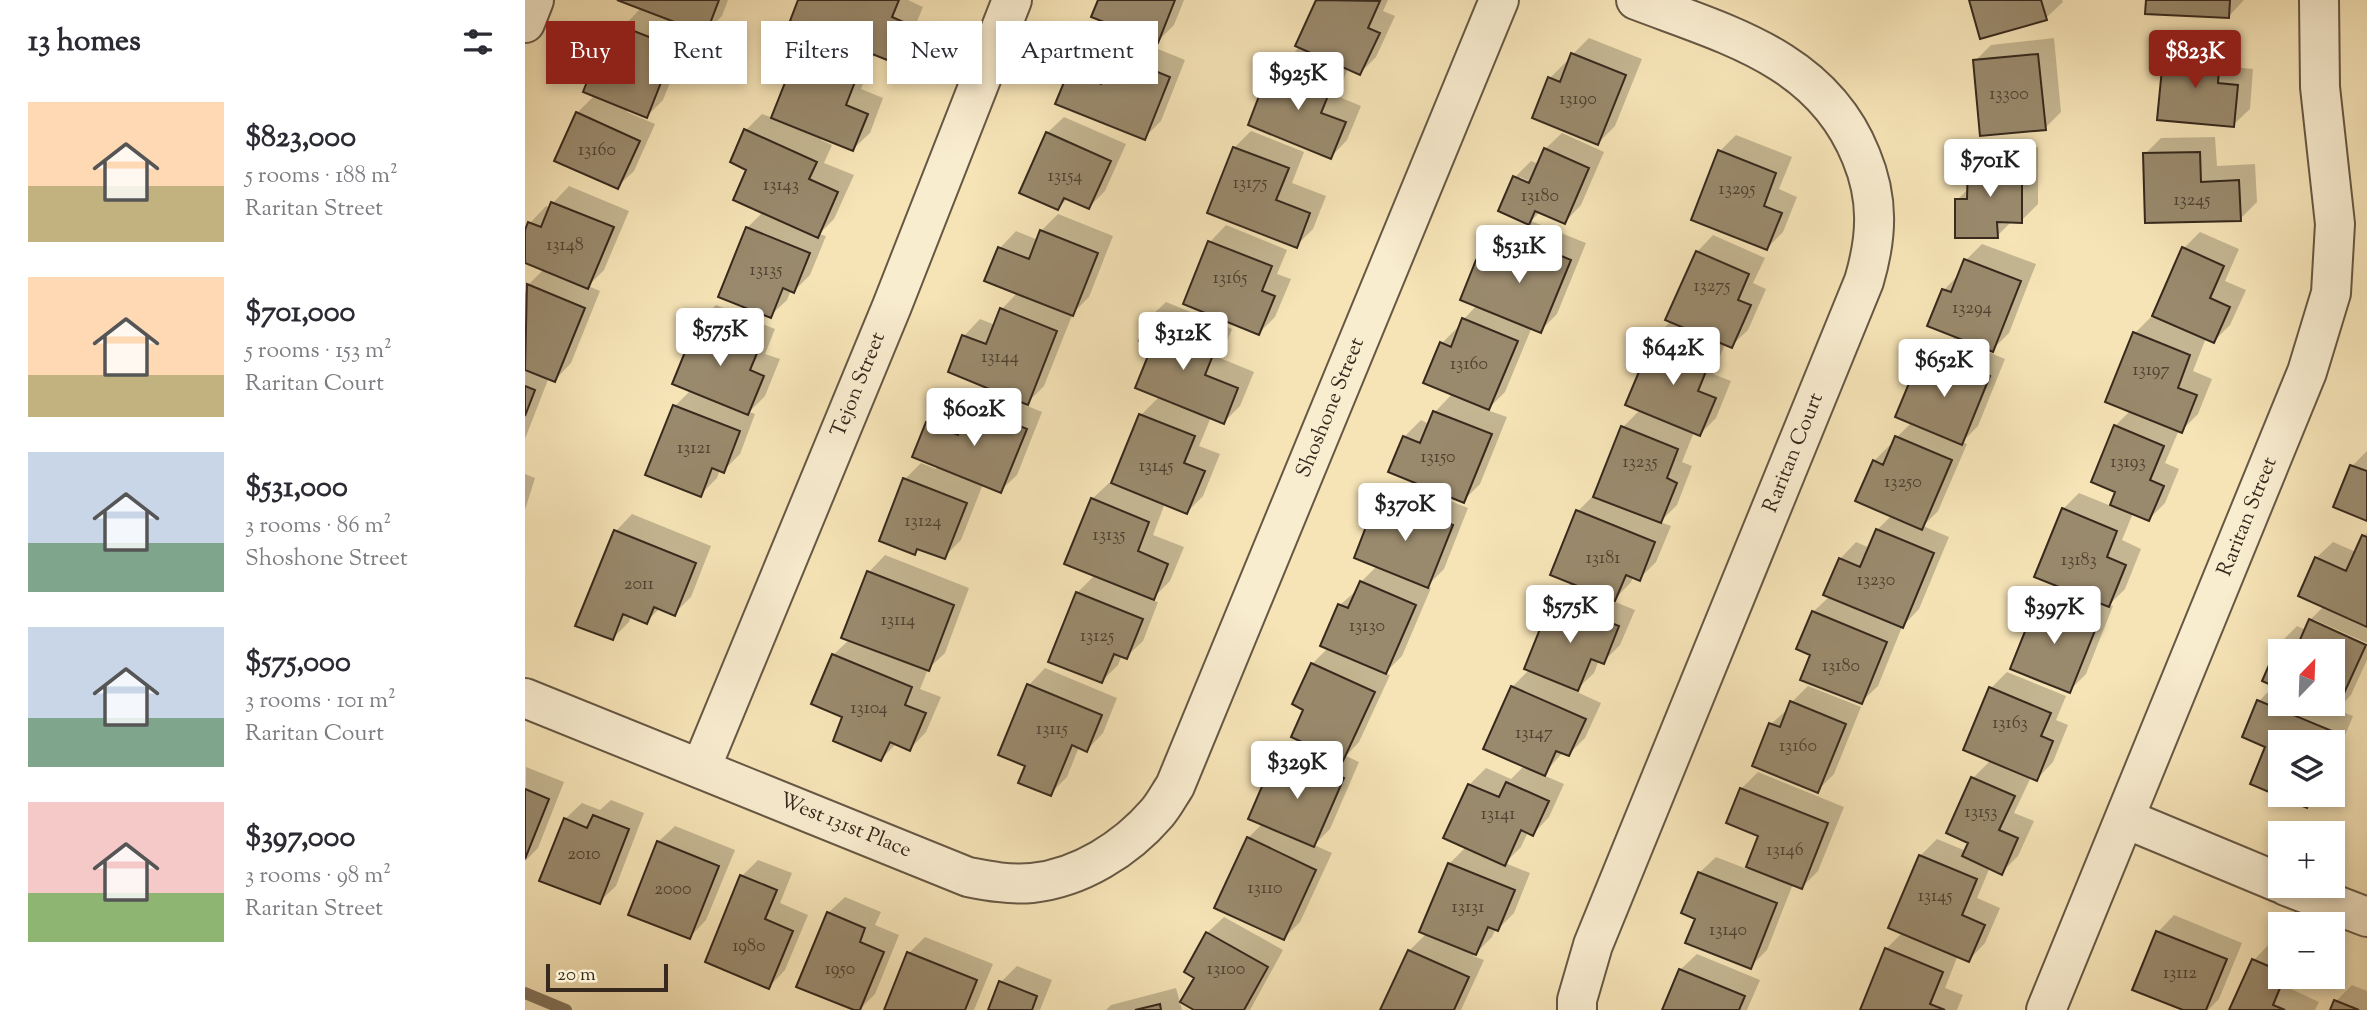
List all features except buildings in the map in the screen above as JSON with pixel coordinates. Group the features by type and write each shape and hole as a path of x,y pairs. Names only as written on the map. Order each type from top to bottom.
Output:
{"street":[{"path":"525,23 534,0"},
{"name":"Tejon Street","path":"701,768 892,306 1012,0"},
{"name":"Shoshone Street","path":"1157,813 1175,786 1499,0"},
{"name":"Raritan Court","path":"1577,1010 1577,1000 1593,945 1864,281 1875,232 1871,180 1851,132 1825,96 1798,73 1766,52 1636,0"},
{"name":"Raritan Street","path":"2046,1010 2307,372 2331,293 2335,225 2320,87 2319,0"},
{"name":"West 131st Place","path":"525,698 968,877 1001,883 1032,883 1061,877 1091,865 1120,848 1157,813"},
{"path":"2126,819 2268,878"},
{"path":"2317,898 2367,917"}],"waterway":[{"path":"525,993 566,1010"}]}
